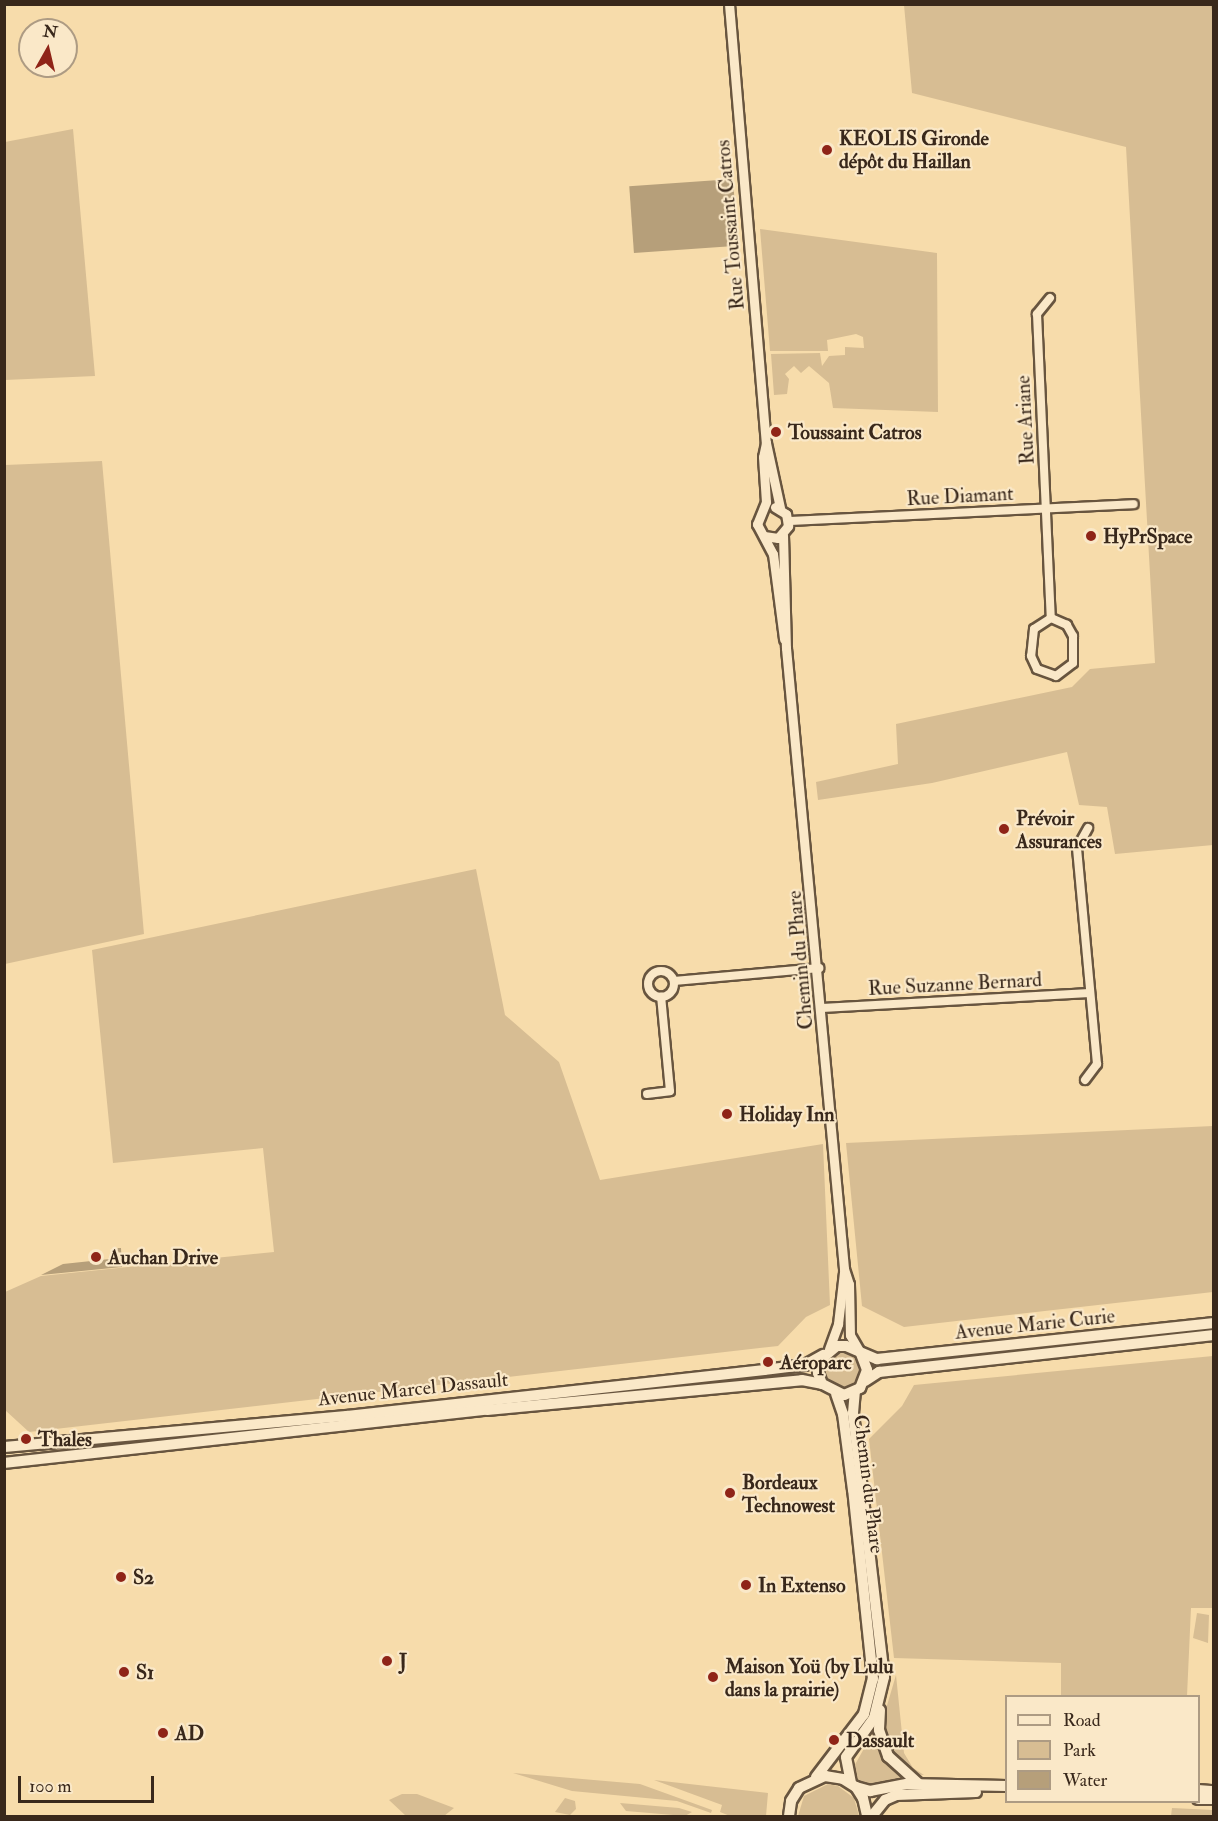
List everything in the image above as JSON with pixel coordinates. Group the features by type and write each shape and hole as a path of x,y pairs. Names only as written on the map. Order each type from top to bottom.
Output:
{"main road":[{"name":"Avenue Marie Curie","path":"861,1354 877,1359 1214,1323"},
{"name":"Avenue Marie Curie","path":"865,1381 879,1372 1214,1335"},
{"path":"846,1346 861,1354 867,1370 865,1381 855,1391 836,1394 822,1384 818,1366 826,1352 846,1346"},
{"name":"Avenue Marcel Dassault","path":"4,1448 347,1416 764,1370 805,1365 826,1352"},
{"name":"Avenue Marcel Dassault","path":"4,1463 488,1410 796,1380 822,1384"},
{"name":"Chemin du Phare","path":"855,1391 853,1413 884,1677 880,1704 846,1757 853,1785 863,1798 867,1816"},
{"name":"Chemin du Phare","path":"789,1816 794,1794 816,1777 864,1714 873,1679 853,1490 843,1413 836,1394"},
{"path":"880,1704 879,1730 885,1751 892,1762 920,1784"},
{"path":"816,1777 834,1776 870,1791 920,1784 1005,1786"},
{"path":"872,1816 885,1800 896,1795 1005,1793"}],"street":[{"name":"Rue Toussaint Catros","path":"729,4 766,443 780,508"},
{"name":"Rue Ariane","path":"1050,298 1036,314 1051,618"},
{"name":"Rue Toussaint Catros","path":"762,511 766,494 763,457 766,443"},
{"name":"Rue Diamant","path":"789,521 1134,504"},
{"path":"780,508 789,521 783,535 774,539 764,536 757,524 762,511 780,508"},
{"name":"Chemin du Phare","path":"783,535 786,648 819,968 844,1269 838,1324 826,1352"},
{"name":"Chemin du Phare","path":"764,536 772,554 780,624 786,648"},
{"path":"1051,618 1068,625 1074,645 1073,663 1056,676 1037,669 1031,656 1034,629 1051,618"},
{"path":"1085,1080 1096,1064 1077,848 1088,828"},
{"path":"674,981 819,968"},
{"path":"666,971 674,981 670,993 661,996 649,989 653,973 666,971"},
{"name":"Rue Suzanne Bernard","path":"822,1008 1090,993"},
{"path":"647,1094 670,1090 661,996"},
{"name":"Chemin du Phare","path":"844,1269 849,1284 850,1335 861,1354"}],"green space":[{"path":"904,5 1213,5 1213,845 1115,854 1107,807 1079,805 1067,752 932,783 818,800 816,782 898,764 896,724 1072,687 1090,669 1155,663 1126,147 912,93"},
{"path":"73,129 95,376 5,380 5,142"},
{"path":"760,229 937,253 938,412 833,408 829,383 809,366 801,373 794,366 785,374 789,379 787,394 774,395 771,354 820,353 822,366 829,356 845,355 845,347 864,348 863,337 856,334 827,340 828,351 770,351"},
{"path":"102,461 144,934 5,964 5,465"},
{"path":"476,869 505,1015 559,1062 600,1180 823,1144 830,1305 806,1317 778,1346 29,1432 5,1410 5,1292 41,1276 274,1252 263,1148 113,1163 92,950"},
{"path":"1213,1126 1213,1292 904,1327 862,1306 846,1143"},
{"path":"842,1353 854,1358 859,1370 854,1382 842,1387 830,1382 825,1370 830,1358"},
{"path":"1213,1356 1213,1608 1191,1608 1187,1695 1061,1695 1061,1663 894,1658 869,1439 902,1406 914,1385"},
{"path":"1197,1613 1209,1615 1208,1643 1193,1638"},
{"path":"896,1675 904,1753 913,1768 924,1775 909,1774 886,1747 883,1719"},
{"path":"876,1727 888,1762 901,1777 868,1785 858,1779 852,1770"},
{"path":"513,1773 640,1784 712,1810 711,1813 677,1801 572,1791"},
{"path":"654,1780 768,1793 766,1816 730,1816 720,1812 722,1805"},
{"path":"828,1784 838,1786 854,1798 859,1816 798,1816 804,1796"},
{"path":"402,1794 417,1794 454,1808 444,1816 406,1816 389,1800"},
{"path":"565,1798 575,1801 576,1809 570,1815 555,1812"},
{"path":"620,1803 679,1808 692,1812 685,1816 626,1811"},
{"path":"1172,1808 1213,1810 1213,1816 1171,1816"}],"water":[{"path":"733,179 738,246 634,253 629,186"},
{"path":"118,1248 121,1248 122,1267 41,1275 63,1264 110,1259"}],"waterway":[{"path":"1212,4 1213,10"}],"place":[{"name":"KEOLIS Gironde dépôt du Haillan","path":"827,150"},
{"name":"Toussaint Catros","path":"776,432"},
{"name":"HyPrSpace","path":"1091,536"},
{"name":"Prévoir Assurances","path":"1004,829"},
{"name":"Holiday Inn","path":"727,1114"},
{"name":"Auchan Drive","path":"96,1257"},
{"name":"Aéroparc","path":"768,1362"},
{"name":"Thales","path":"26,1439"},
{"name":"Bordeaux Technowest","path":"730,1493"},
{"name":"S2","path":"121,1577"},
{"name":"In Extenso","path":"746,1585"},
{"name":"J","path":"387,1661"},
{"name":"S1","path":"124,1672"},
{"name":"Maison Yoü (by Lulu dans la prairie)","path":"713,1677"},
{"name":"AD","path":"163,1733"},
{"name":"Dassault","path":"834,1740"}]}
